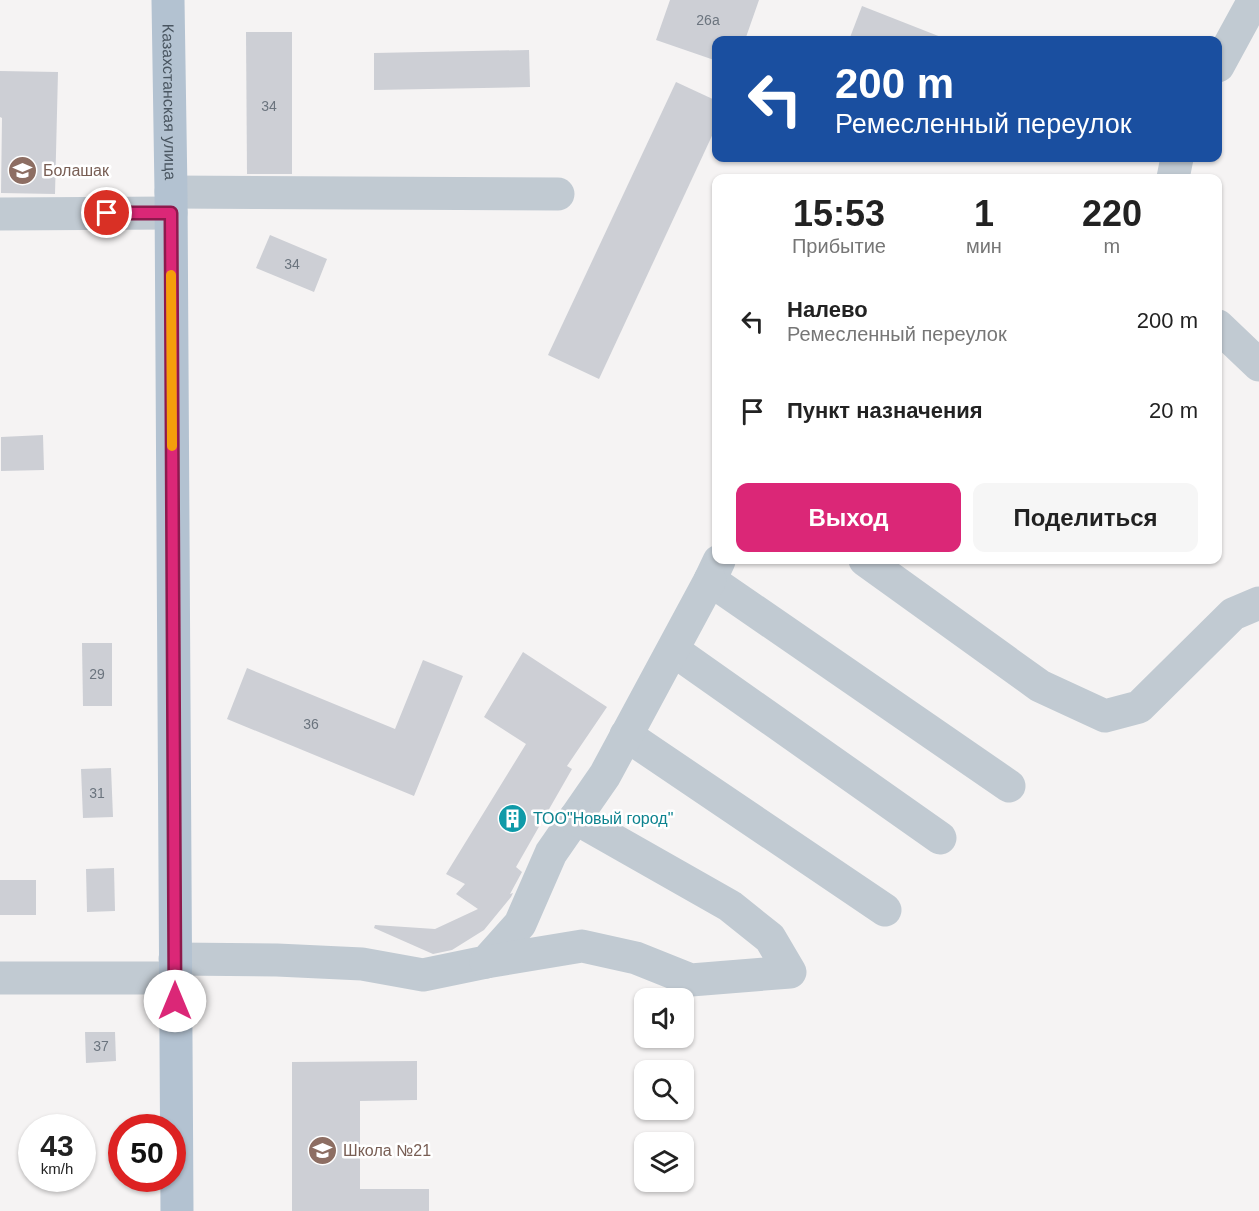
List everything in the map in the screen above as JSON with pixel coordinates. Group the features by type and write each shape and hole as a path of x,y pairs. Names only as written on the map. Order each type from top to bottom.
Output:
{"main road":[{"name":"Казахстанская улица","path":"168,0 177,1211"}],"street":[{"path":"1222,59 1254,0"},
{"path":"0,214 171,203 558,194"},
{"path":"1222,330 1259,365"},
{"path":"871,564 1040,687 1106,716 1139,707 1233,614 1259,603"},
{"path":"486,962 520,924 551,853 605,775 715,570 1009,786"},
{"path":"673,650 940,838"},
{"path":"626,735 885,910"},
{"path":"0,978 277,960 362,964 423,975 582,946 636,958 691,980 790,972 770,938 730,906 575,818"}],"building":[{"path":"670,0 759,0 746,36 712,36 712,59 656,40"},
{"path":"862,6 938,36 851,36"},
{"path":"246,32 292,32 292,174 247,174"},
{"path":"529,50 530,87 374,90 374,53"},
{"path":"0,71 58,72 55,194 1,193"},
{"path":"676,82 712,99 712,136 599,379 548,355"},
{"path":"270,235 327,259 314,292 256,268"},
{"path":"43,435 44,470 1,471 1,437"},
{"path":"82,643 112,643 112,706 83,706"},
{"name":"ТОО\"Новый город\"","path":"523,652 607,707 567,766 572,769 516,867 522,872 510,894 513,893 511,897 484,930 452,950 433,954 374,928 375,925 435,929 478,909 456,894 465,884 446,874 526,744 484,717"},
{"path":"423,660 463,676 414,796 227,719 247,668 395,729"},
{"path":"111,768 113,817 83,818 81,769"},
{"path":"114,868 115,911 87,912 86,869"},
{"path":"0,880 36,880 36,915 0,915"},
{"path":"85,1032 115,1032 116,1061 86,1063"},
{"path":"417,1061 417,1100 360,1101 360,1189 429,1189 429,1211 292,1211 292,1062"}],"slow traffic":[{"path":"171,275 172,446"}],"place":[{"name":"Болашак","path":"22,170"},
{"name":"ТОО\"Новый город\"","path":"512,818"},
{"name":"Школа №21","path":"322,1150"}],"route":[{"path":"107,213 171,213 175,1001"}]}
